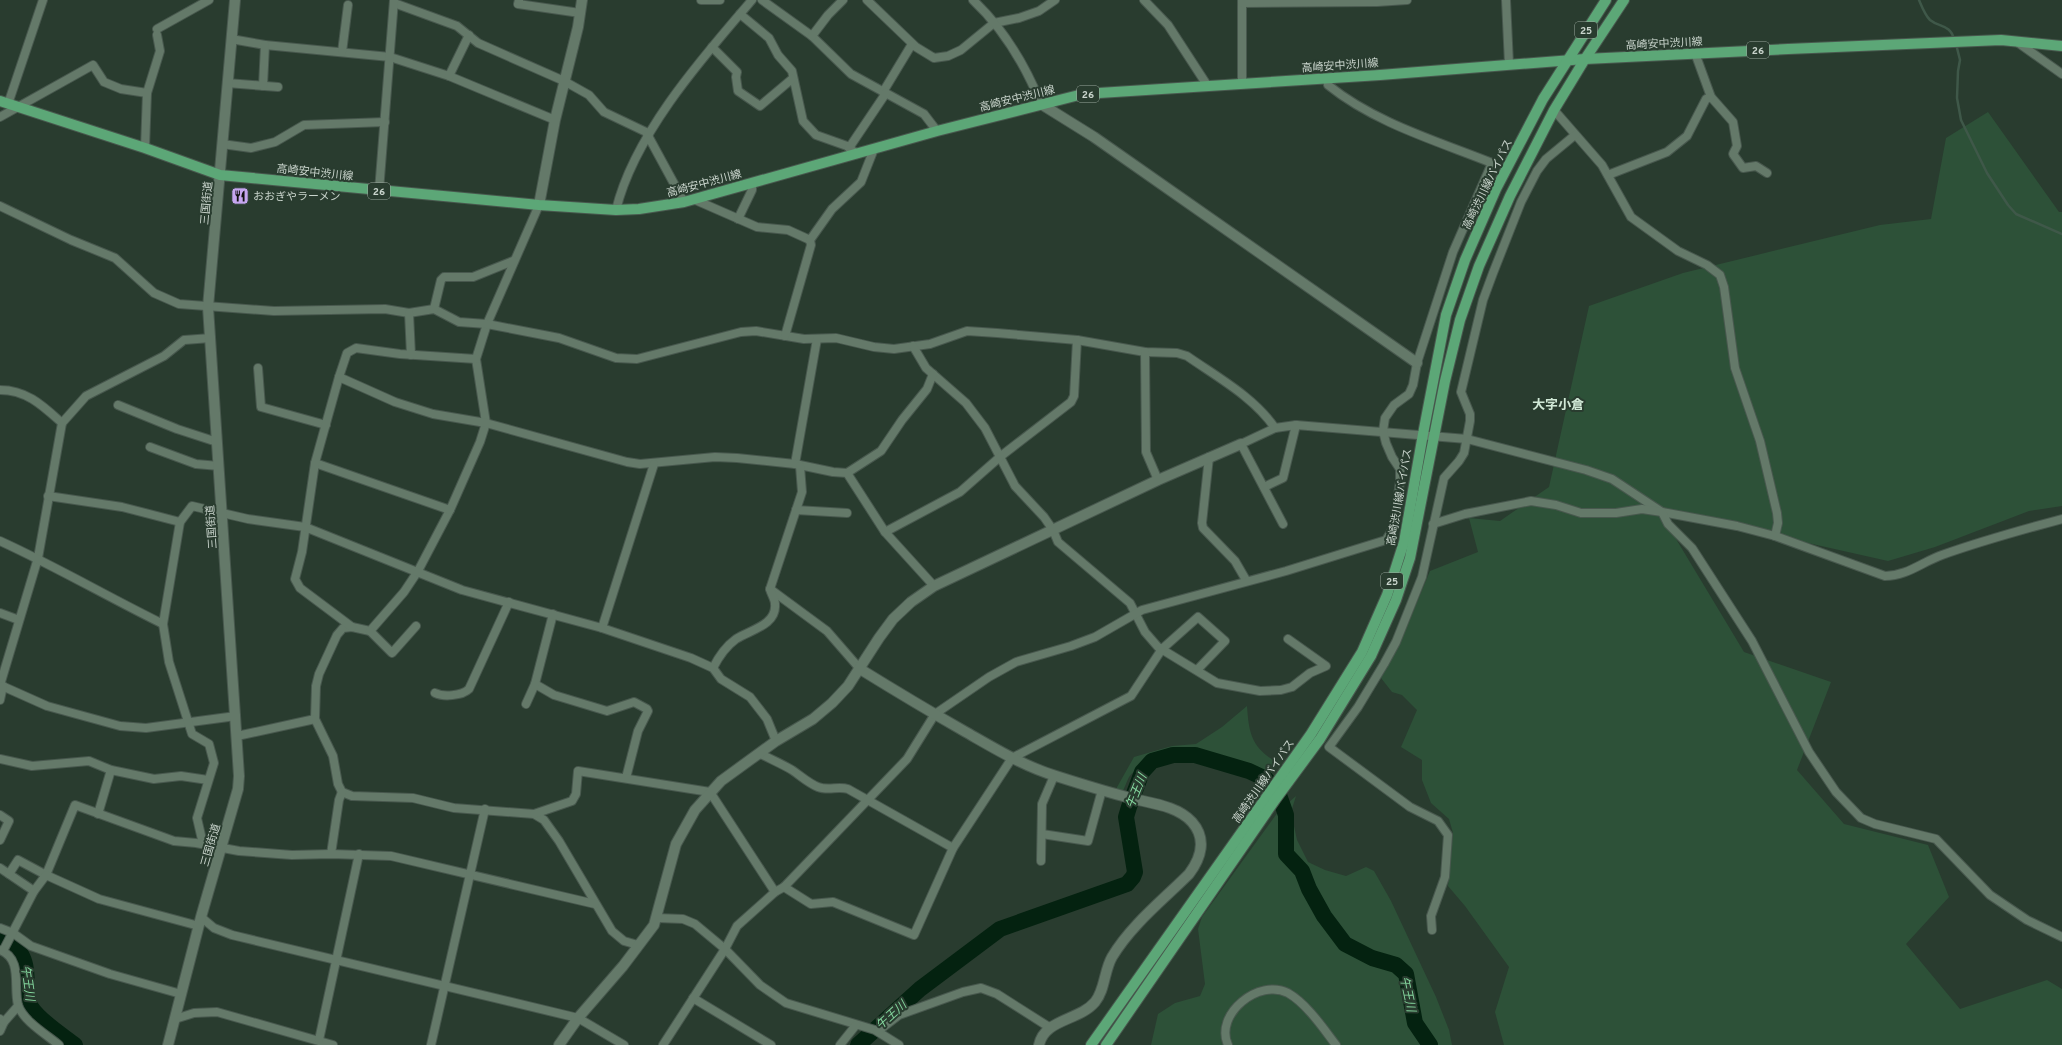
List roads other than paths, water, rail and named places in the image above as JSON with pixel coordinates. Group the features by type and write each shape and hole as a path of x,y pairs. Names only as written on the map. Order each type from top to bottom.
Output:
{"main road":[{"name":"高崎渋川線バイパス","path":"1091,1045 1311,734 1362,652 1387,595 1404,542 1446,315 1464,260 1500,182 1543,99 1606,0"},
{"name":"高崎渋川線バイパス","path":"1106,1045 1275,800 1320,739 1371,656 1396,600 1410,558 1445,381 1468,295 1510,196 1554,110 1584,59 1624,0"},
{"name":"高崎安中渋川線","path":"8,104 144,148 220,175 380,191 616,210 639,209 689,200 752,183 853,151 874,149 937,131 1083,94 1568,60 1696,53 1942,41 2001,40 2062,46"}],"street":[{"path":"0,118 8,104 43,0"},
{"path":"144,148 147,93 160,51 157,32 209,0"},
{"name":"三国街道","path":"168,1045 200,922 238,789 236,716 208,307 235,0"},
{"path":"519,0 518,4 580,13"},
{"path":"370,631 404,592 418,571 450,510 480,442 486,423 476,359 486,324 539,205 555,120 582,0"},
{"path":"701,0 720,0"},
{"path":"616,210 621,189 648,134 695,68 752,0"},
{"path":"762,0 812,36 851,74 924,114 937,131"},
{"path":"812,36 828,15 843,0"},
{"path":"867,0 912,44 934,58 948,56 961,50 994,23 1019,18 1039,11 1055,0"},
{"path":"973,0 994,23 1030,75 1041,104 1094,136 1417,363"},
{"path":"1144,0 1168,25 1207,85"},
{"path":"1242,84 1242,2 1377,2 1407,0"},
{"path":"1506,0 1509,64"},
{"path":"380,191 394,2 457,26 478,43 564,81 589,95 604,112 648,134 689,200 757,228 788,230 810,240"},
{"path":"342,52 348,5"},
{"path":"740,14 769,38 778,55 792,71 792,79 803,121 816,135 853,151 884,92 912,44"},
{"path":"449,76 469,35"},
{"path":"231,39 266,45 390,57 449,76 555,120"},
{"path":"2016,42 2062,74"},
{"path":"263,86 266,45"},
{"path":"712,47 737,72 736,77 738,91 760,106 792,79"},
{"path":"1696,53 1711,97 1733,122 1737,146 1733,154 1743,168 1756,166 1767,173"},
{"path":"8,104 93,65 104,82 121,89 147,93"},
{"path":"663,1045 725,949 737,926 775,892 784,887 906,759 935,714 989,677 1016,662 1095,637 1131,618 1136,613 1246,580 1286,571 1386,540 1395,520 1400,469 1392,458 1383,431 1388,412 1409,394 1413,385 1417,363 1453,252 1492,163 1392,123 1344,98 1328,85 1327,78"},
{"path":"228,83 278,87"},
{"path":"1608,175 1666,152 1686,136 1706,99 1711,97"},
{"path":"1554,110 1608,175 1625,208 1635,221 1678,251 1707,266 1720,275 1725,293 1735,368 1760,441 1769,485 1777,513 1778,522 1775,536"},
{"path":"222,144 251,148 275,142 304,125 385,122"},
{"path":"1432,930 1431,916 1445,877 1448,835 1438,821 1410,806 1329,747 1374,683 1396,642 1422,577 1444,478 1464,453 1470,414 1461,392 1483,300 1528,185 1546,160 1575,135"},
{"path":"785,336 811,245 810,240 832,209 861,182 874,149"},
{"path":"738,219 752,190 752,183"},
{"path":"0,206 71,240 115,258 154,293 166,300 179,304 274,311 385,309 409,313 434,309 459,322 486,324 559,338 616,358 637,359 741,332 756,331 817,339 836,338 874,347 894,349 930,344 967,332 1077,340 1145,352 1177,353 1187,356 1245,398 1267,416 1275,428"},
{"path":"434,309 441,280 444,277 474,277 513,261"},
{"path":"409,313 411,355"},
{"path":"211,338 184,340 164,356 86,396 62,423 38,558 0,685 47,706 120,726 146,728 236,716"},
{"path":"713,668 720,654 736,640 766,624 771,618 775,603 770,589 802,492 797,465 817,339"},
{"path":"885,532 960,492 1001,456 1071,402 1074,396 1077,340"},
{"path":"913,346 926,368 966,403 985,428 1001,456 1015,486 1044,517 1053,530 1058,542 1130,604 1145,632 1162,649 1217,683 1226,686 1266,691 1292,687 1310,674 1326,666 1288,639"},
{"path":"416,626 392,653 370,631 352,626 296,584 295,579 302,552 315,463 347,353 356,348 411,355 476,359"},
{"path":"1145,352 1146,452 1158,480"},
{"path":"258,368 261,407 326,425"},
{"path":"339,377 395,402 433,414 486,423 627,462 654,464 715,457 797,465 847,473 881,451 902,420 927,389 933,374"},
{"path":"0,390 12,390 36,400 62,423"},
{"path":"118,405 176,429 217,442"},
{"path":"1264,487 1283,478 1296,425"},
{"path":"559,1045 578,1018 624,966 654,925 657,918 669,865 676,844 695,810 721,781 776,741 813,719 848,686 879,638 901,610 934,586 1158,480 1275,428 1296,425 1423,434 1467,439 1586,470 1612,479 1662,512 1668,524 1692,548 1752,641 1809,752 1836,792 1861,818 1875,824 1936,839 1990,895 2027,920 2062,937"},
{"path":"1241,444 1283,524"},
{"path":"150,447 196,464 219,466"},
{"path":"1209,457 1202,523 1203,528 1235,561 1246,580"},
{"path":"315,463 450,510"},
{"path":"602,628 654,464"},
{"path":"847,473 885,532 934,586"},
{"path":"48,496 122,507 180,522"},
{"path":"1434,524 1465,514 1531,501 1556,505 1581,513 1616,513 1642,509 1737,526 1775,536 1885,576 1899,576 1934,558 1992,538 2062,519"},
{"path":"203,844 197,818 214,763 209,744 192,734 190,723 169,662 163,624 180,522 192,506 248,519 305,527 418,571 462,590 602,628 691,658 713,668 721,679 750,697 767,719 776,741"},
{"path":"796,510 847,513"},
{"path":"0,541 38,558 95,590 163,624"},
{"path":"770,589 827,631 860,669 1012,758 1054,776 1123,797 1176,810 1193,822 1200,837 1202,851 1197,864 1189,874 1124,938 1111,958 1100,996 1095,1003 1077,1016 1049,1028 1043,1034 1039,1045"},
{"path":"435,693 441,696 465,693 469,689 509,602"},
{"path":"0,613 19,620"},
{"path":"526,704 535,684 553,614"},
{"path":"784,887 811,904 833,902 914,935 953,848 1012,758 1131,696 1162,649 1198,617 1226,641 1197,670"},
{"path":"352,626 343,628 337,635 319,674 316,686 315,720 333,756 338,784 342,792 352,796 413,798 454,808 485,809 534,814 572,801 576,794 578,771 710,792 775,892"},
{"path":"535,684 554,695 606,711 634,702 647,709 648,711 638,731 626,778"},
{"path":"0,700 3,686"},
{"path":"237,736 315,720"},
{"path":"759,753 787,767 809,783 818,787 823,789 842,787 953,848"},
{"path":"0,758 32,766 89,760 111,770 154,779 180,776 208,780"},
{"path":"98,814 111,770"},
{"path":"1041,861 1042,804 1054,776"},
{"path":"1042,834 1088,841 1102,790"},
{"path":"331,854 338,800 342,792"},
{"path":"59,1045 35,1028 18,1006 16,970 10,958 2,950 13,933 34,891 46,875 75,805 174,841 203,844 239,851 292,856 359,854 391,856 595,904"},
{"path":"431,1045 485,809"},
{"path":"534,814 544,820 617,938 638,945"},
{"path":"0,815 9,821 0,840"},
{"path":"319,1040 359,854"},
{"path":"9,874 18,860 46,875 99,899 200,922 232,935 578,1018 624,1045"},
{"path":"0,868 34,891"},
{"path":"657,918 689,921 725,949 760,985 786,1003 876,1031 899,1045"},
{"path":"0,928 13,933 38,948 110,974 181,994"},
{"path":"876,1031 898,1015 963,992 981,988 997,994 1049,1028"},
{"path":"1228,1045 1225,1037 1227,1023 1233,1009 1260,990 1276,989 1288,993 1306,1007 1336,1045"},
{"path":"693,998 771,1045"},
{"path":"0,1031 2,1021 18,1006"},
{"path":"175,1019 194,1013 217,1012 333,1045"},
{"path":"840,1045 857,1025"}],"waterway":[{"path":"1919,0 1930,20 1950,31 1954,39"},
{"path":"1956,44 1960,60 1957,98 1961,120 1987,173 2008,205 2016,214 2062,234"},
{"name":"午王川","path":"858,1045 920,989 1000,929 1127,884 1135,872 1126,817 1129,807 1142,772 1152,761 1173,755 1195,755 1249,771 1266,779 1279,795 1286,815 1286,854 1302,871 1309,889 1324,916 1345,944 1372,958 1396,965 1406,974 1415,1023 1430,1045"},
{"name":"午王川","path":"0,937 15,948 23,958 26,970 27,996 31,1007 45,1023 75,1045"}],"place":[{"name":"おおぎやラーメン","path":"240,196"}],"district":[{"name":"大字小倉","path":"1558,404"}]}
